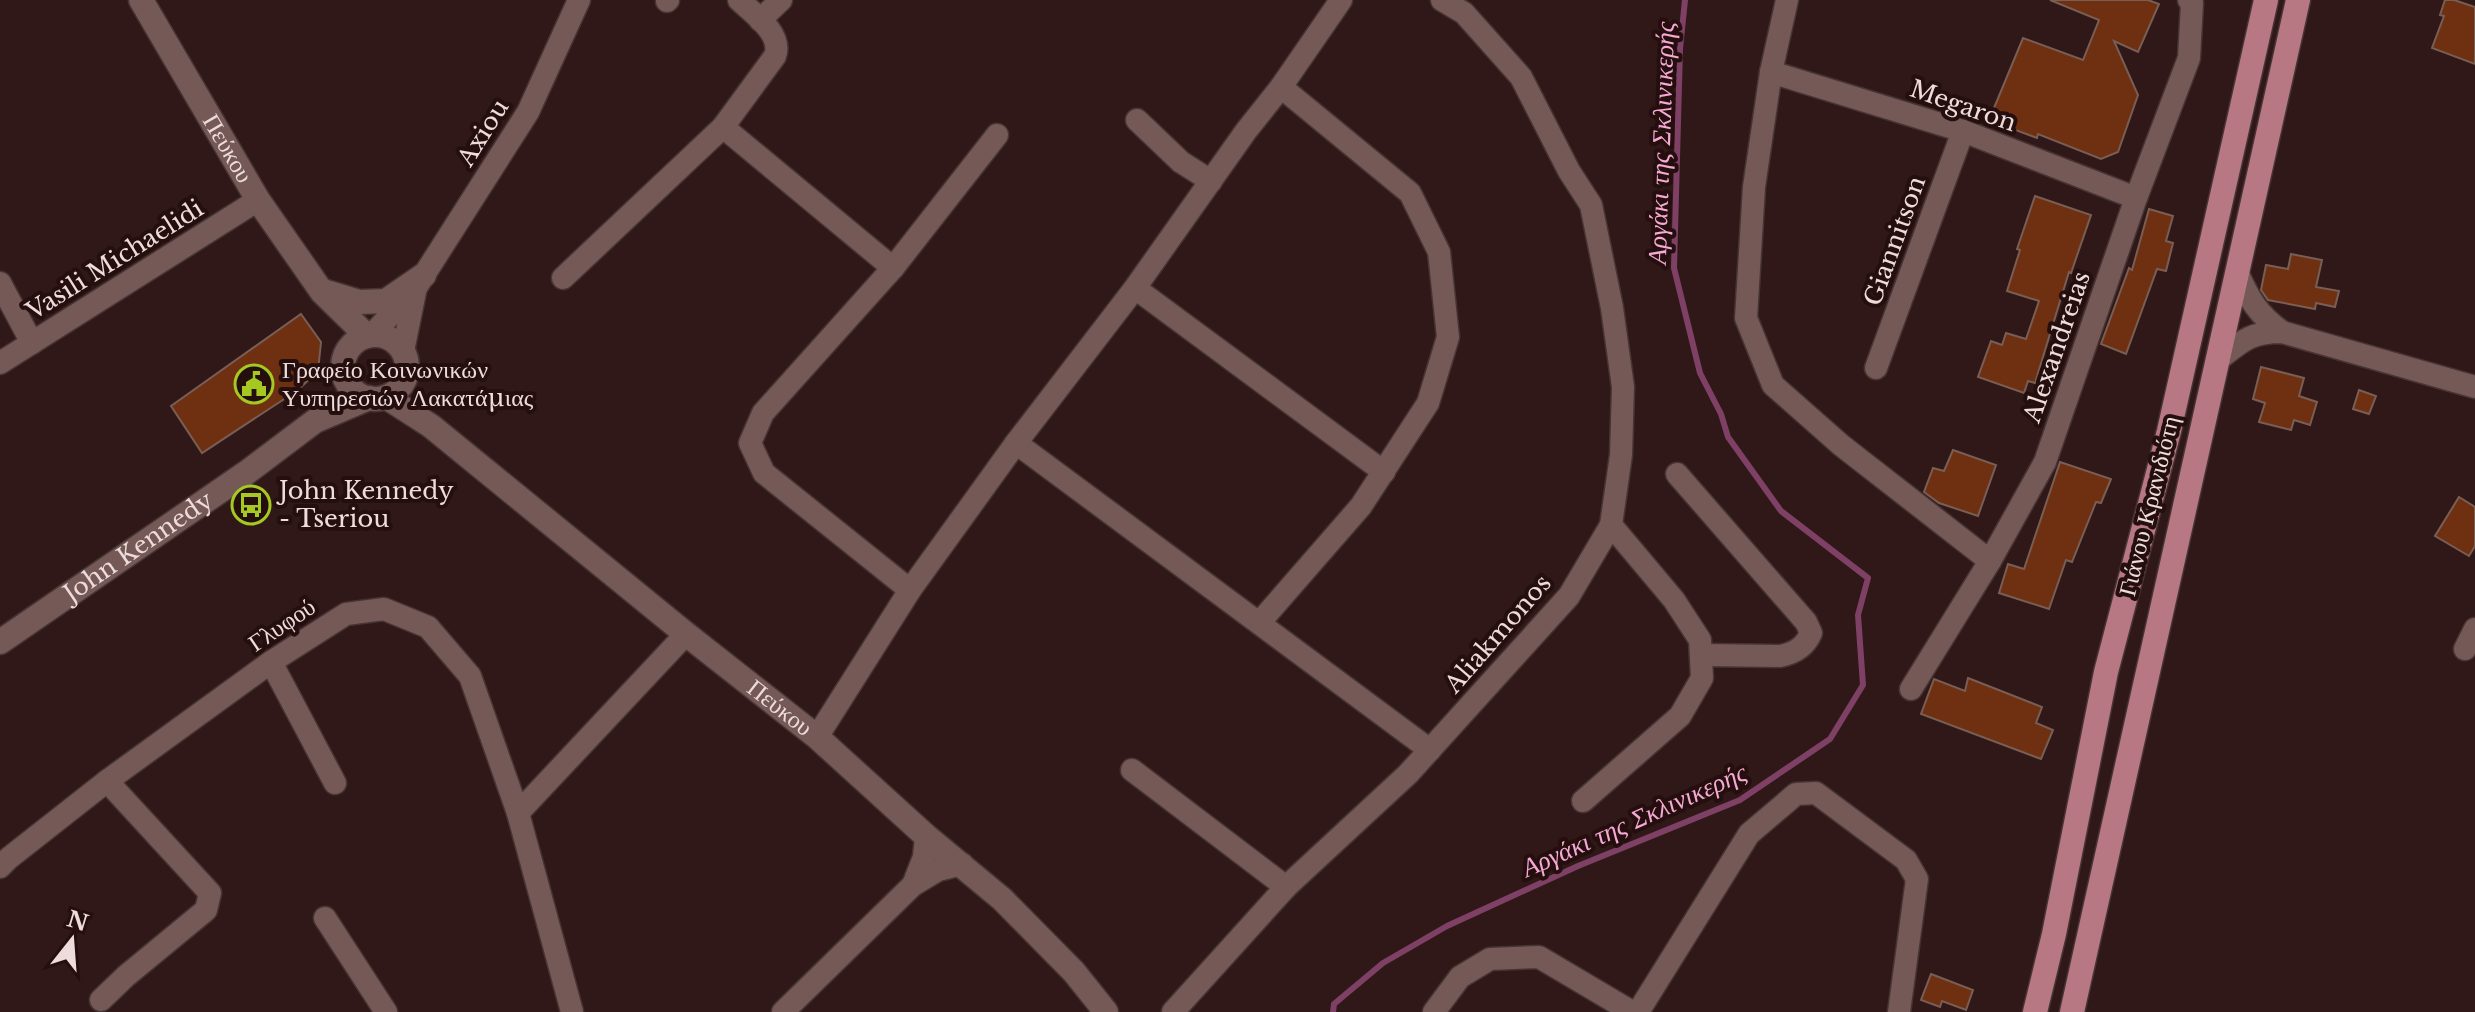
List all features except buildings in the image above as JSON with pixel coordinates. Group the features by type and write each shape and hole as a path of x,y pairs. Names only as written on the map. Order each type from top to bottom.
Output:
{"main road":[{"name":"Πεύκου","path":"141,0 258,200 322,291 362,341"},
{"name":"Γιάνου Κρανιδιότη","path":"2035,1012 2106,672 2169,431 2266,0"},
{"name":"Γιάνου Κρανιδιότη","path":"2072,1012 2298,0"},
{"path":"322,291 359,302 386,301 420,281"},
{"path":"315,421 377,397 399,387 405,362 392,340 362,341 344,366 345,377 355,390 377,397"},
{"name":"Πεύκου","path":"405,362 431,426"},
{"path":"315,421 345,377"},
{"name":"Πεύκου","path":"377,397 431,426 817,737 926,836 1002,899 1061,958 1106,1012"},
{"name":"John Kennedy","path":"0,642 246,473 315,421"}],"street":[{"name":"Axiou","path":"362,341 420,281 528,112 579,0"},
{"path":"563,278 723,127 775,56 778,48 776,40 739,0"},
{"path":"760,20 781,0"},
{"path":"817,737 910,590 1016,443 1135,288 1341,0"},
{"name":"Aliakmonos","path":"1173,1012 1286,887 1408,774 1569,596 1611,525 1621,455 1623,387 1612,308 1591,205 1569,171 1521,77 1464,13 1442,0"},
{"path":"1787,0 1771,72 1754,187 1746,318 1773,385 1841,445 1990,561"},
{"name":"Alexandreias","path":"1911,689 1990,561 2045,462 2136,198 2189,58 2192,3 2189,0"},
{"name":"Megaron","path":"1771,72 1963,131 2136,198"},
{"path":"1260,622 1361,506 1384,472 1428,403 1448,337 1439,252 1410,193 1281,87"},
{"path":"1137,120 1181,162 1211,181"},
{"path":"723,127 893,268"},
{"name":"Giannitson","path":"1876,368 1963,131"},
{"path":"910,590 764,473 750,443 763,413 893,268 997,135"},
{"name":"Vasili Michaelidi","path":"0,363 258,200"},
{"path":"2238,274 2252,304 2282,332"},
{"name":"Axiou","path":"405,362 420,281"},
{"path":"0,283 32,343"},
{"path":"1135,288 1384,472"},
{"path":"2218,360 2242,341 2260,332 2282,332 2475,387"},
{"path":"1016,443 1430,750"},
{"path":"1677,474 1806,622 1811,633 1806,645 1780,656 1701,655"},
{"path":"1583,801 1680,716 1702,678 1700,640 1674,600 1611,525"},
{"name":"Γλυφού","path":"0,867 107,781 271,662 346,614 384,609 428,627 470,676 518,813 572,1012"},
{"path":"518,813 686,634"},
{"path":"271,662 335,783"},
{"path":"1132,770 1286,887"},
{"path":"101,1000 206,910 210,893 107,781"},
{"path":"1638,1012 1749,834 1796,794 1806,793 1816,793 1906,860 1917,879 1899,1007"},
{"path":"913,885 924,857 926,836"},
{"path":"795,1008 913,885 938,870 962,864"},
{"path":"325,918 386,1012"},
{"path":"1434,1012 1460,977 1490,959 1539,957 1632,1012"}],"waterway":[{"name":"Αργάκι της Σκλινικερής","path":"1333,1012 1334,1004 1383,963 1447,926 1578,866 1740,800 1830,739 1863,685 1858,615 1868,578 1781,511 1728,437 1721,414 1700,373 1674,268 1680,49 1685,0"}],"place":[{"name":"Γραφείο Κοινωνικών Υυπηρεσιών Λακατάμιας","path":"254,384"},
{"name":"John Kennedy - Tseriou","path":"251,505"}]}
